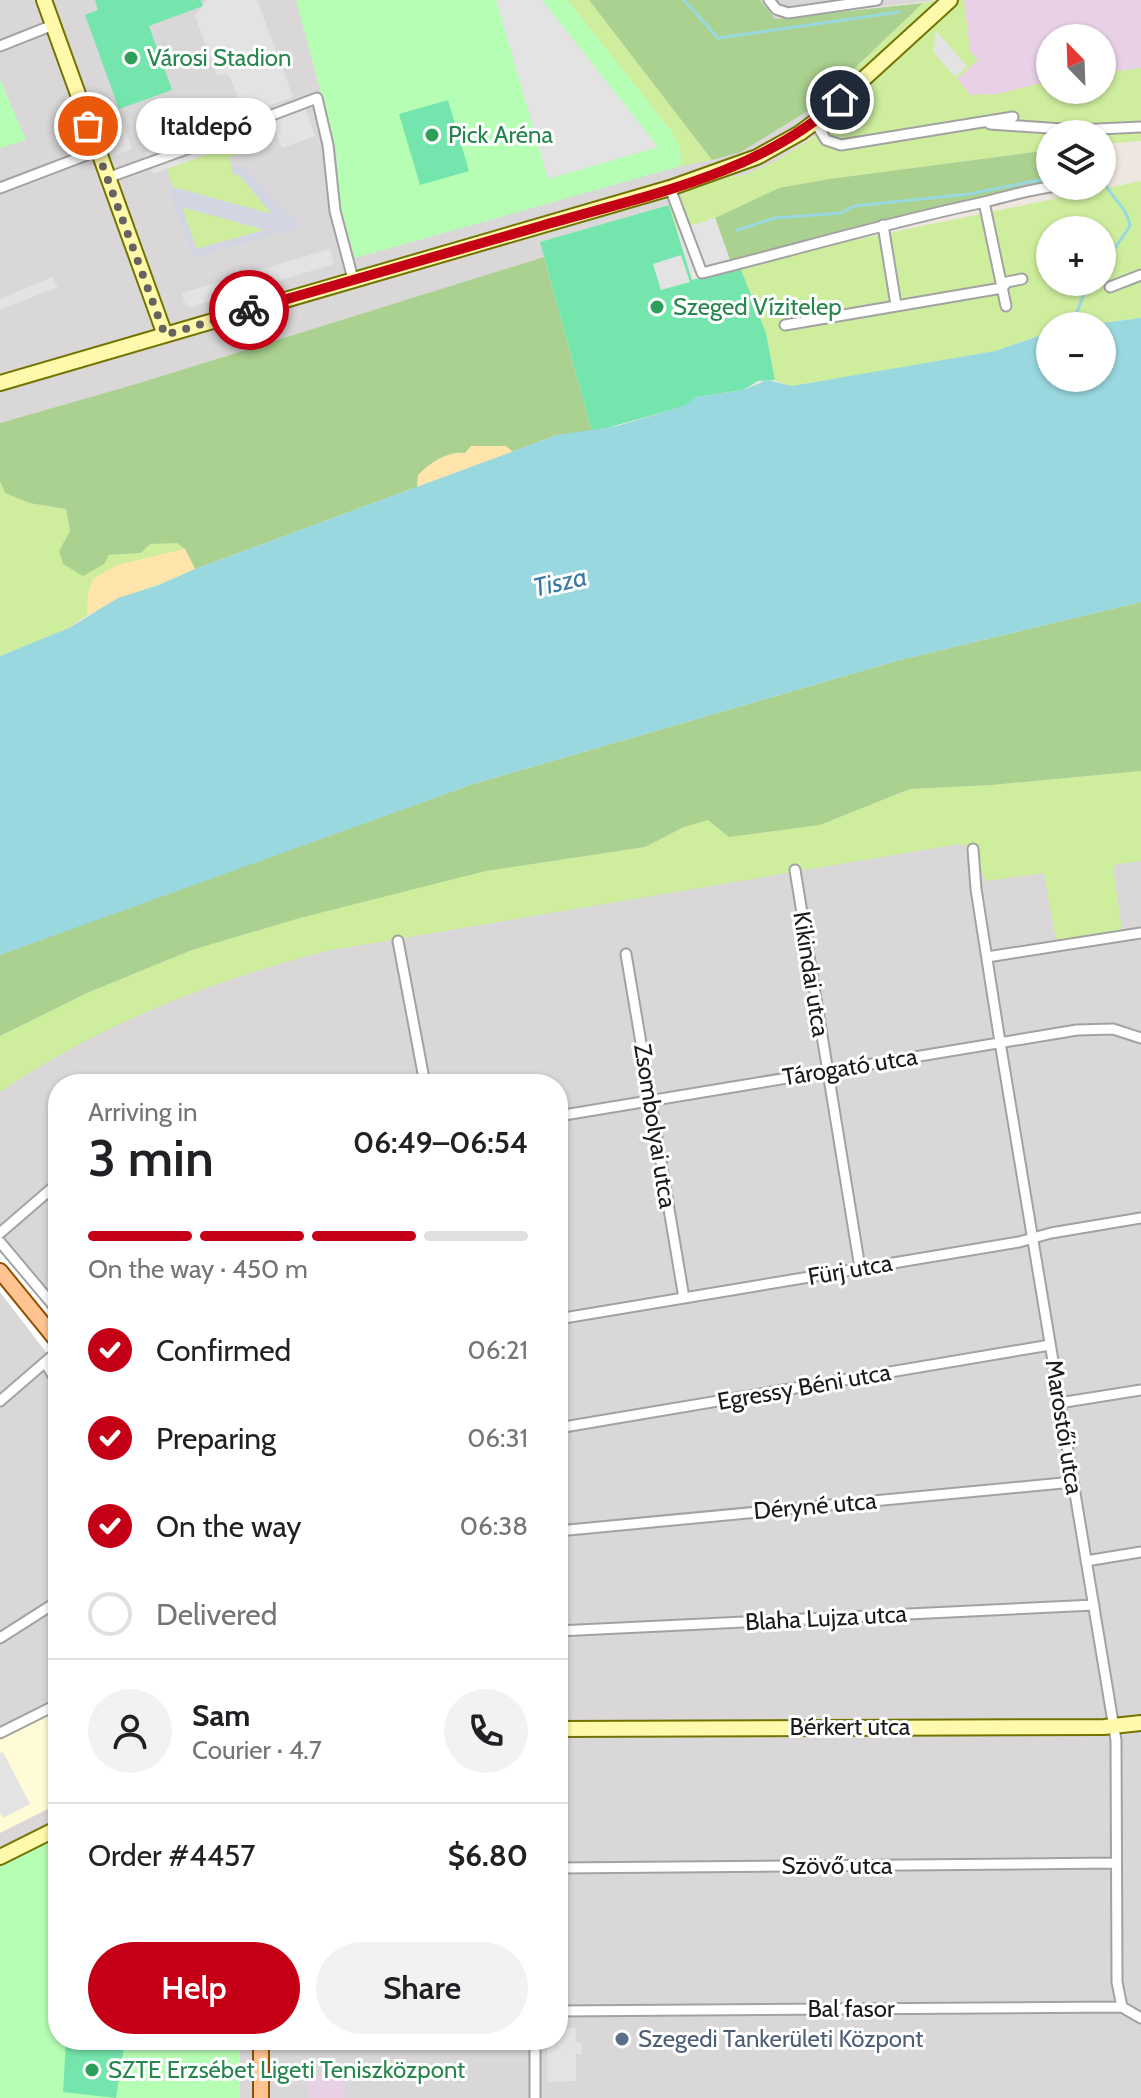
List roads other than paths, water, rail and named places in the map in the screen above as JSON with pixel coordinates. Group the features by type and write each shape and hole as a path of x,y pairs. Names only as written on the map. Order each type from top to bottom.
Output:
{"main road":[{"path":"44,0 165,335"},
{"path":"0,383 670,188 757,157 815,122 943,3"},
{"path":"0,1271 48,1330"},
{"name":"Bérkert utca","path":"568,1729 1114,1726 1141,1723"},
{"path":"0,1857 48,1833"},
{"path":"261,2050 261,2098"}],"street":[{"path":"769,0 776,9 788,13 877,0"},
{"path":"0,46 53,25"},
{"path":"107,178 217,139 317,98 328,145 335,211 353,279"},
{"path":"815,122 826,140 841,145 1013,117"},
{"path":"971,122 1036,128"},
{"path":"1116,129 1141,127"},
{"path":"0,188 97,151"},
{"path":"670,188 702,273 1036,188"},
{"path":"984,202 1006,306"},
{"path":"883,225 896,305"},
{"path":"1116,285 1141,275"},
{"path":"785,325 1002,288 1007,282 1022,279"},
{"name":"Marostői utca","path":"973,849 976,889 1000,1042 1114,1726 1117,1758 1117,1982 1122,2007"},
{"name":"Kikindai utca","path":"795,870 860,1268"},
{"path":"987,957 1141,933"},
{"path":"398,941 423,1074"},
{"name":"Zsombolyai utca","path":"626,954 684,1298"},
{"name":"Tárogató utca","path":"568,1114 1096,1028 1113,1029 1141,1038"},
{"path":"0,1233 48,1192"},
{"name":"Fürj utca","path":"568,1317 1034,1239 1051,1233 1141,1218"},
{"path":"0,1242 48,1299"},
{"name":"Egressy Béni utca","path":"568,1426 1050,1345"},
{"path":"0,1401 48,1360"},
{"path":"1059,1403 1141,1390"},
{"name":"Déryné utca","path":"568,1530 1073,1482"},
{"path":"1086,1561 1141,1552"},
{"name":"Blaha Lujza utca","path":"568,1631 1094,1605"},
{"path":"0,1638 48,1607"},
{"path":"0,1733 48,1709"},
{"name":"Szövő utca","path":"568,1868 1116,1863"},
{"path":"1122,2007 1141,2018"},
{"name":"Bal fasor","path":"568,2011 1122,2007"},
{"path":"535,2050 535,2098"}],"water":[{"name":"Tisza","path":"1141,318 1141,602 900,660 473,784 0,955 0,656 69,628 118,598 557,435 617,426 684,406 696,397 743,390 767,380 792,386 995,351 1036,337 1036,392 1116,392 1116,321"}],"waterway":[{"path":"684,0 718,38 899,12"},
{"path":"737,230 775,218 841,213 854,206 969,194 1036,181"},
{"path":"1116,200 1126,213 1130,226 1116,246"},
{"path":"1077,312 1083,296"}],"place":[{"name":"Városi Stadion","path":"131,58"},
{"name":"Italdepó","path":"88,126"},
{"name":"Pick Aréna","path":"432,135"},
{"name":"Szeged Vízitelep","path":"657,307"},
{"name":"Szegedi Tankerületi Központ","path":"622,2039"},
{"name":"SZTE Erzsébet Ligeti Teniszközpont","path":"92,2070"}]}
